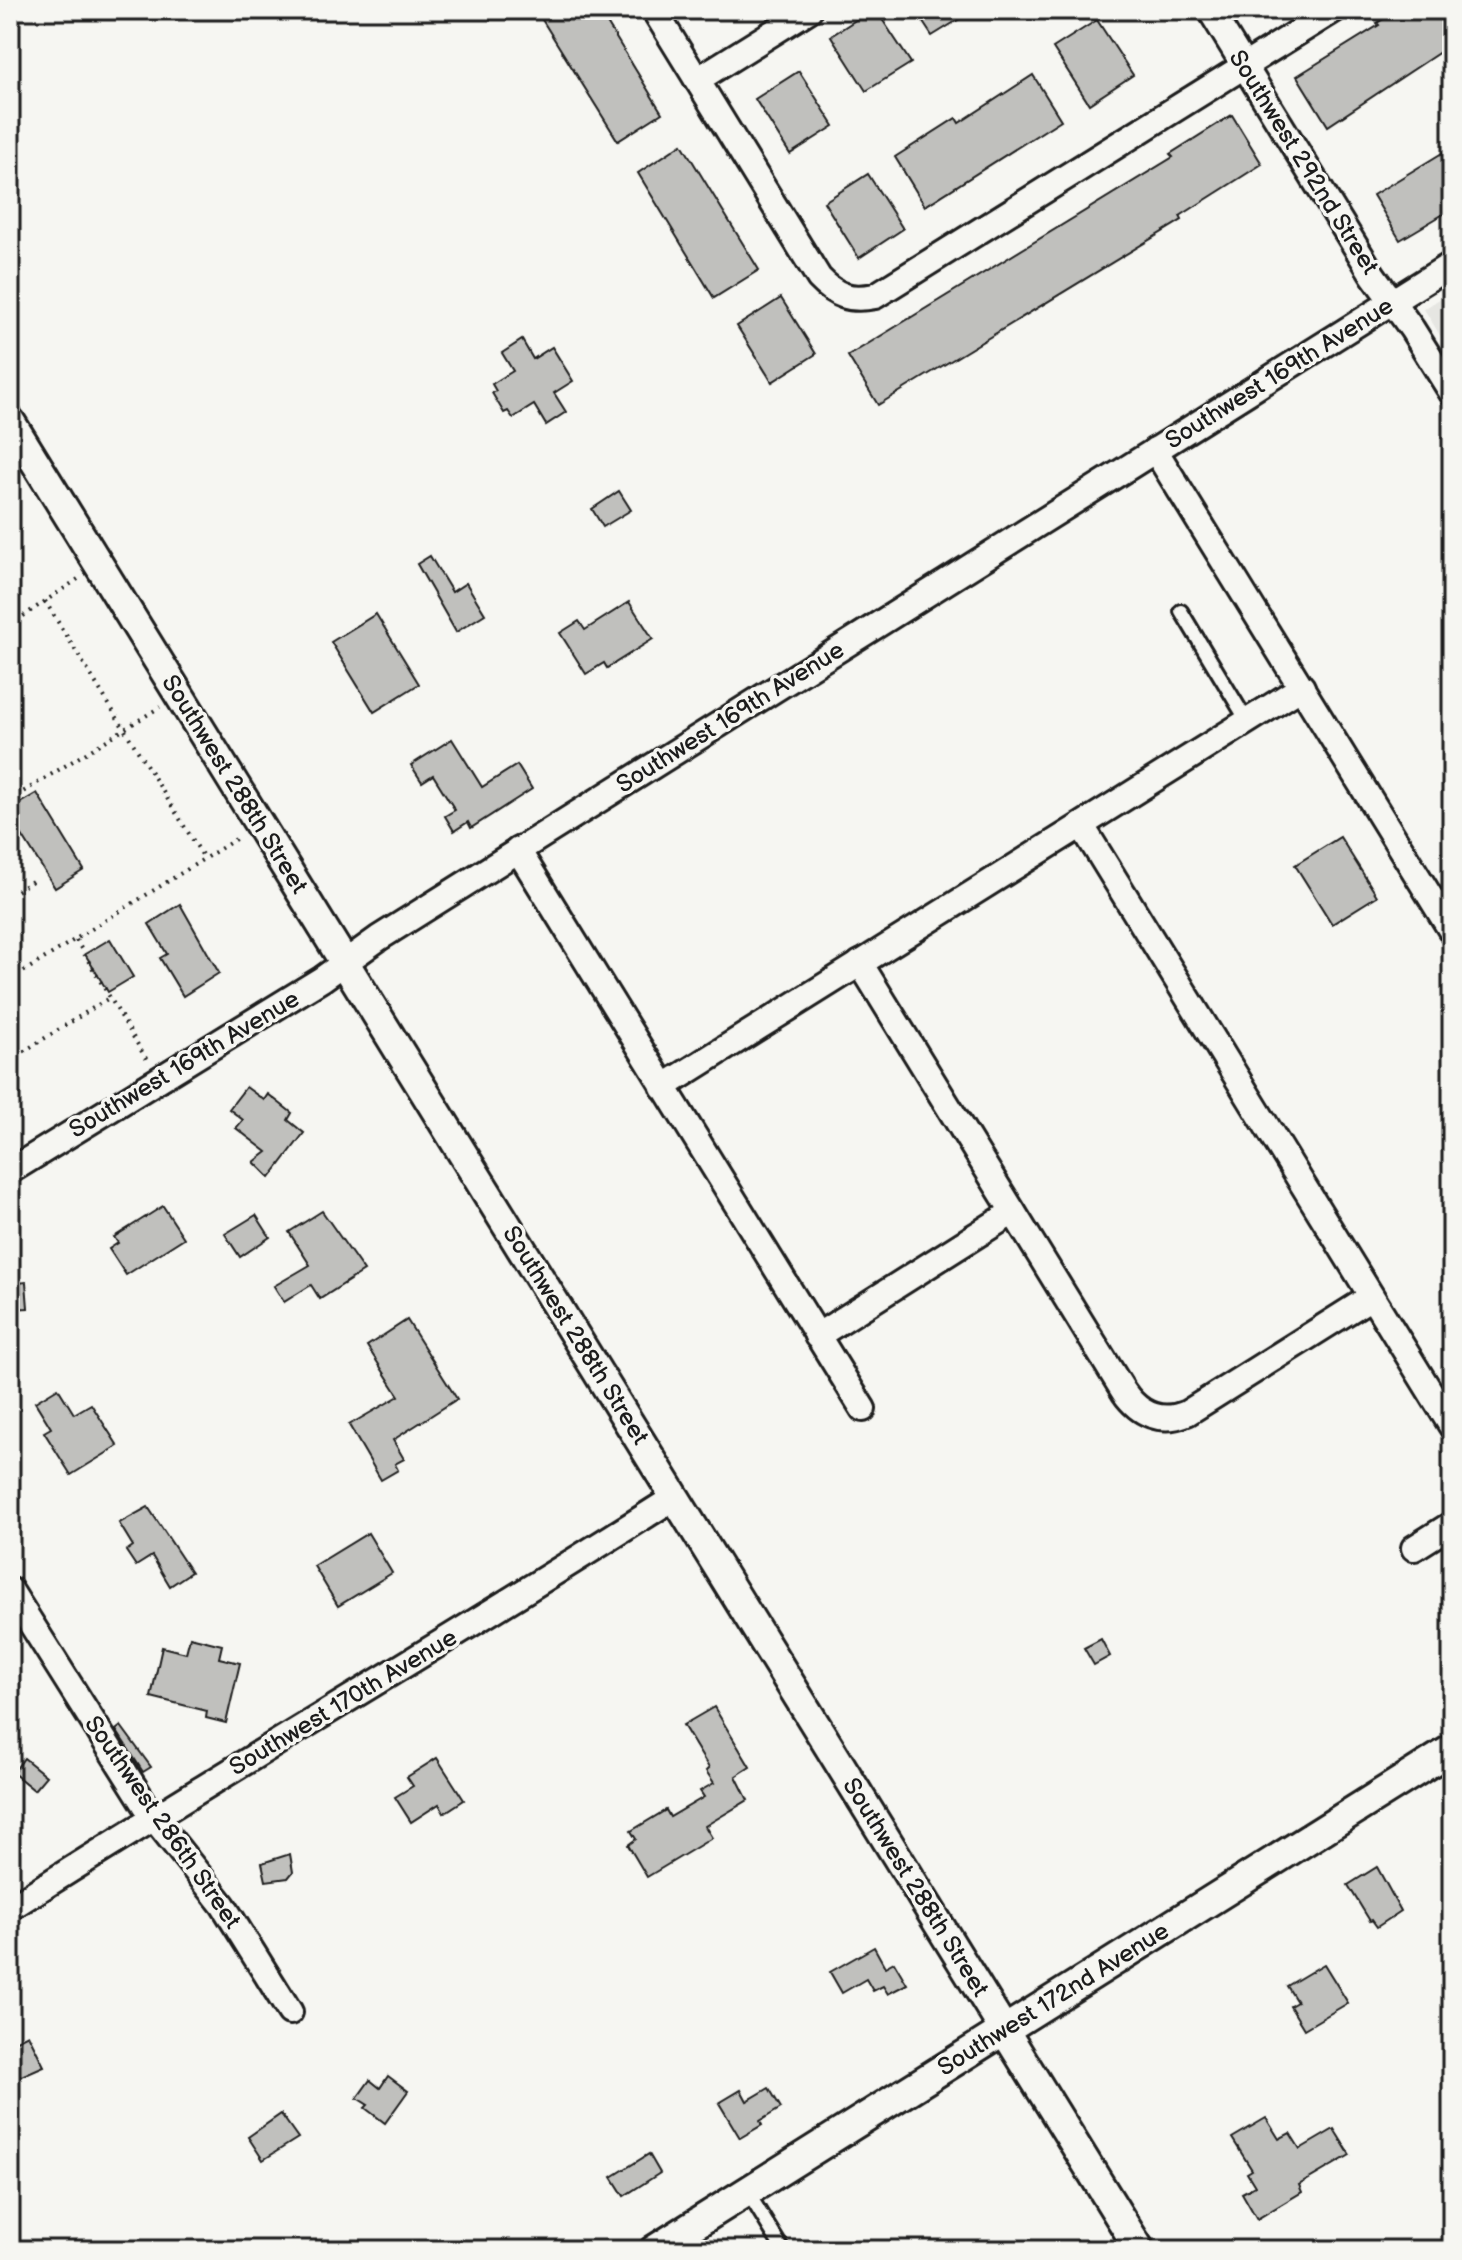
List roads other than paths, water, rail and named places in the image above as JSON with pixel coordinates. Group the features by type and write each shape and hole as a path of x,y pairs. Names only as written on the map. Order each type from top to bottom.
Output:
{"street":[{"path":"654,10 819,278 831,291 846,298 860,299 875,296 1334,10"},
{"path":"697,80 809,10"},
{"name":"Southwest 292nd Street","path":"1210,10 1373,275 1452,393"},
{"name":"Southwest 169th Avenue","path":"10,1171 1452,264"},
{"name":"Southwest 288th Street","path":"10,421 1140,2250"},
{"path":"1155,450 1452,932"},
{"path":"663,1087 1302,687"},
{"path":"1082,826 1452,1427"},
{"path":"518,850 863,1409"},
{"path":"860,963 1129,1398 1143,1411 1154,1416 1175,1417 1192,1411 1371,1297"},
{"path":"817,1336 1013,1212"},
{"name":"Southwest 170th Avenue","path":"10,1908 675,1497"},
{"path":"1414,1548 1452,1524"},
{"name":"Southwest 286th Street","path":"10,1590 153,1817 223,1905 290,2012"},
{"name":"Southwest 172nd Avenue","path":"654,2250 1452,1749"}],"lane":[{"path":"1181,611 1247,721"},
{"path":"747,2191 783,2250"}]}
